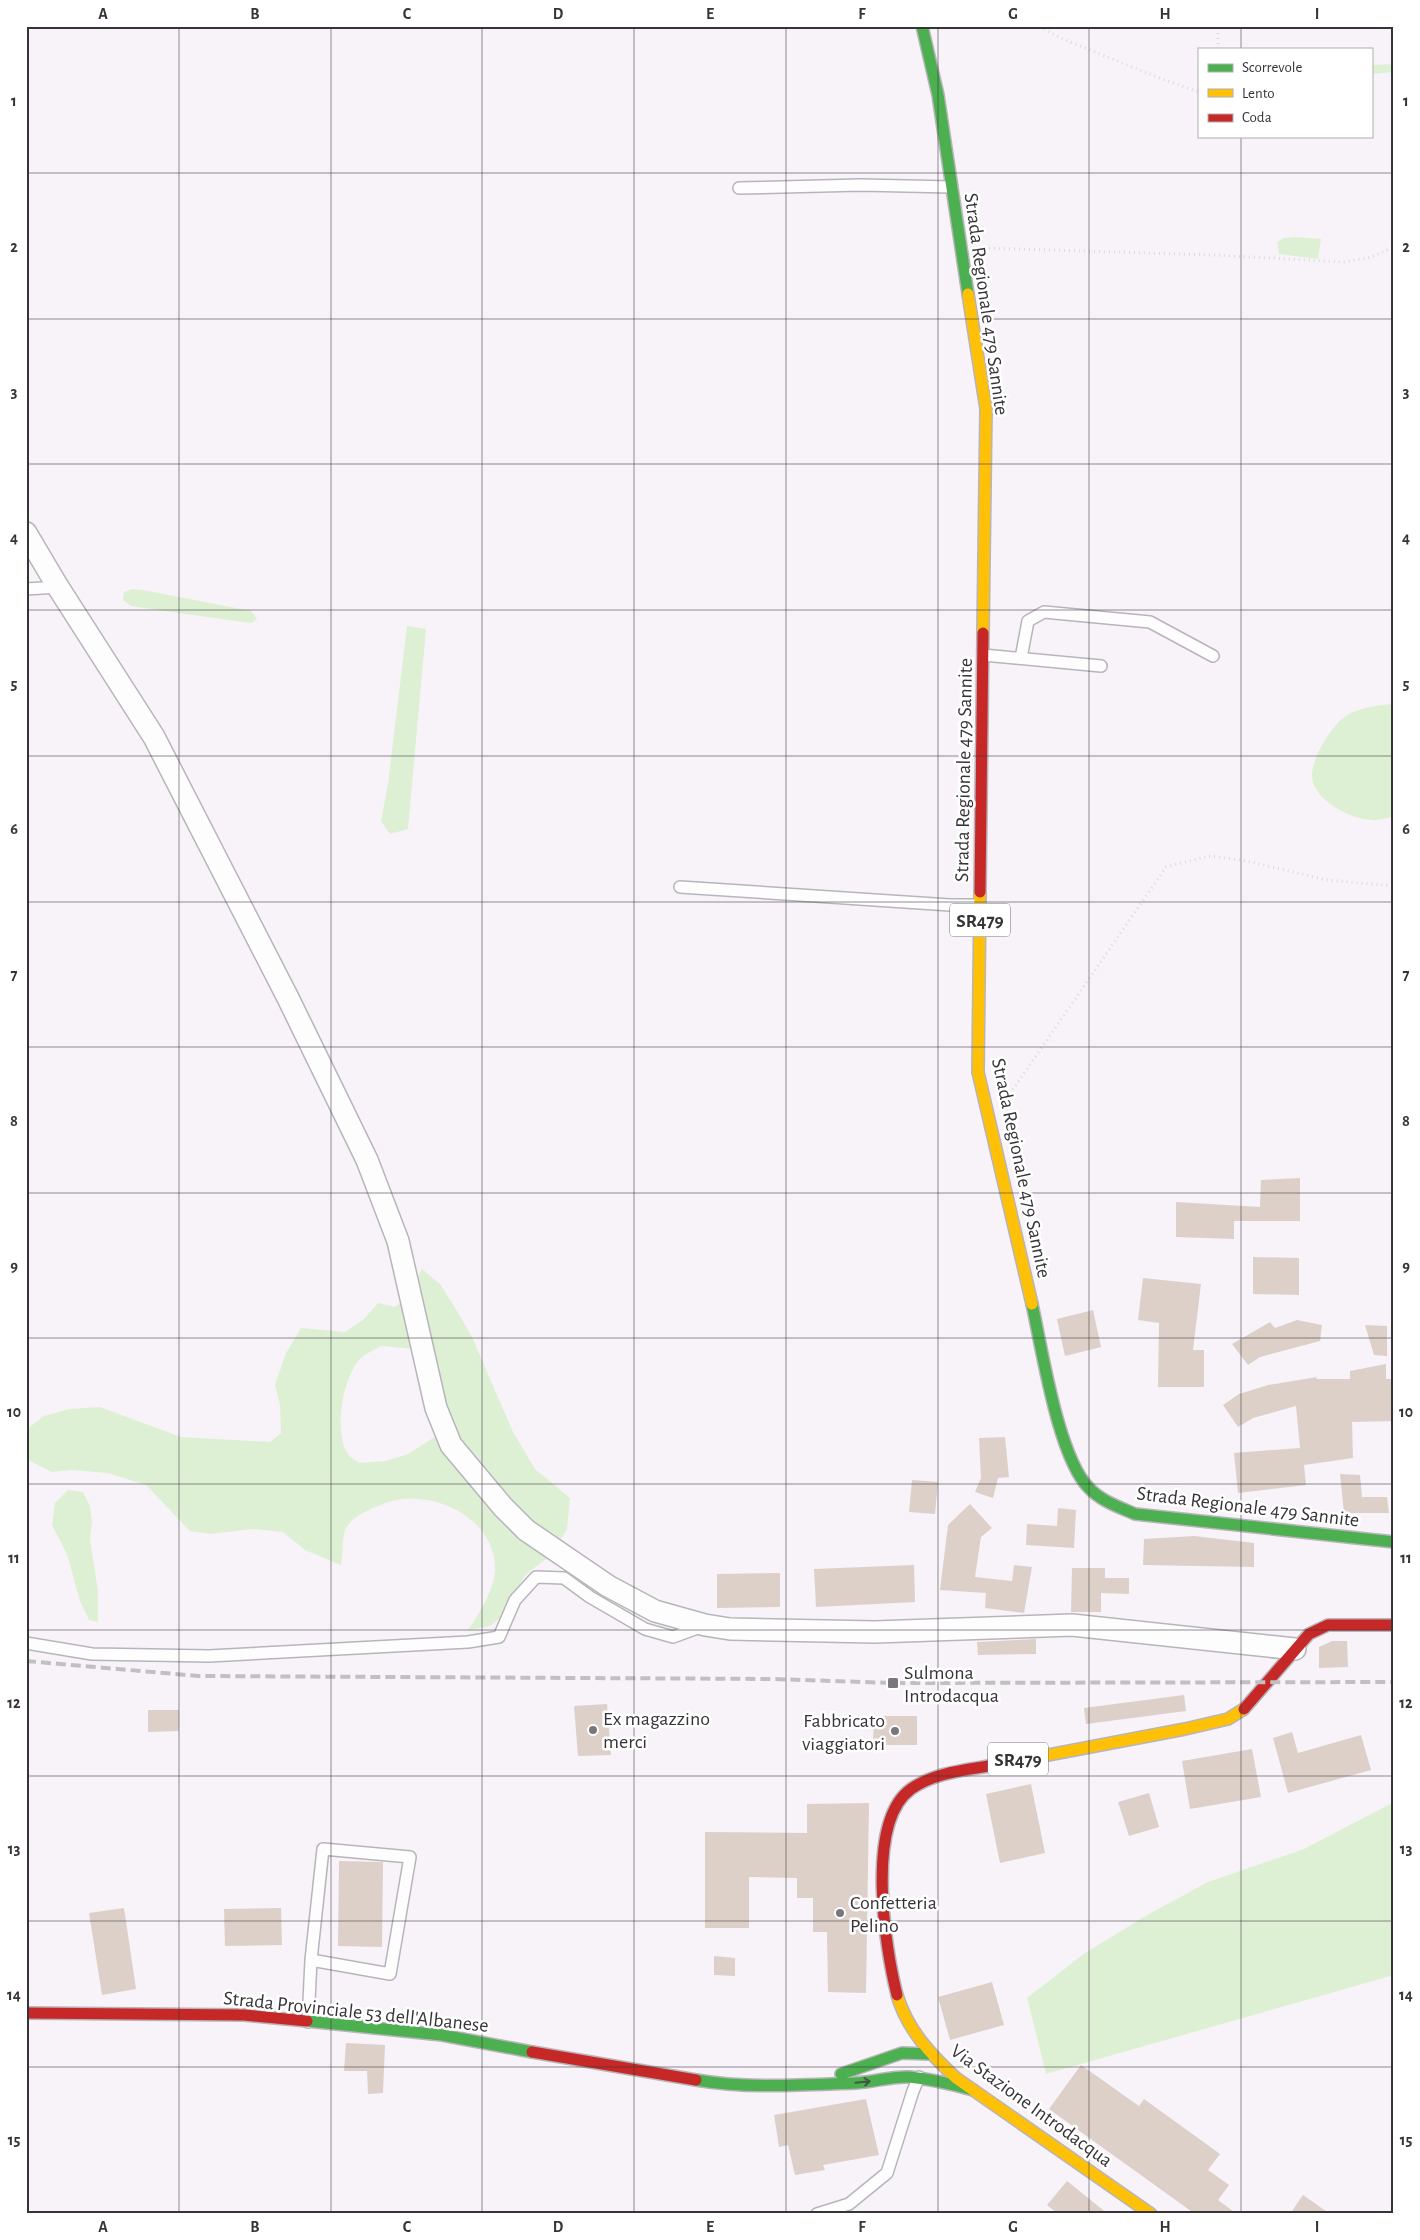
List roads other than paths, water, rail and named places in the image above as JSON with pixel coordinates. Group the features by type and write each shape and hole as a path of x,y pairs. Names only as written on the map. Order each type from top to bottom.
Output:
{"main road":[{"name":"Strada Regionale 479 Sannite","path":"922,26 938,95 986,409 978,1072 1058,1418 1071,1464 1091,1492 1112,1506 1135,1514 1394,1542"},
{"name":"SR479","path":"1295,1649 1309,1634 1328,1626 1394,1626"},
{"name":"Via Stazione Introdacqua","path":"1151,2214 956,2078 929,2054 905,2018 896,1996 888,1962 883,1910 884,1855 889,1824 894,1808 903,1795 924,1782 956,1770 1185,1729 1228,1719 1248,1707 1295,1649"},
{"name":"Strada Provinciale 53 dell'Albanese","path":"26,2013 244,2015 442,2035 636,2071 719,2084 798,2085 859,2083 892,2078 919,2077 973,2090"},
{"path":"898,2030 905,2018"},
{"name":"Strada Provinciale 53 dell'Albanese","path":"863,2066 887,2046"},
{"name":"Strada Provinciale 53 dell'Albanese","path":"798,2085 835,2077 902,2053 929,2054"},
{"name":"Strada Provinciale 53 dell'Albanese","path":"892,2078 915,2070 929,2054"}],"street":[{"path":"26,533 58,588 154,737 288,998 367,1160 398,1241 436,1408 452,1445 502,1507 526,1530 621,1593 655,1611 704,1625 730,1629 875,1632 1072,1626 1295,1649"}],"lane":[{"path":"739,188 861,185 952,187"},
{"path":"26,589 58,588"},
{"path":"1021,658 1028,621 1044,612 1150,622 1213,656"},
{"path":"983,655 1101,666"},
{"path":"680,887 950,905 980,905"},
{"path":"26,1643 92,1654 209,1656 468,1642 499,1637 516,1600 536,1577 564,1578 590,1597 645,1630 673,1638 704,1625"},
{"path":"308,2022 312,1960 323,1849 410,1856 390,1974 312,1960"},
{"path":"817,2214 849,2204 887,2173 912,2091 919,2077"}],"railway":[{"path":"26,1661 198,1676 773,1679 893,1683 1394,1682"}],"place":[{"name":"Sulmona Introdacqua","path":"893,1683"},
{"name":"Ex magazzino merci","path":"593,1730"},
{"name":"Fabbricato viaggiatori","path":"895,1731"},
{"name":"Confetteria Pelino","path":"840,1913"}]}
